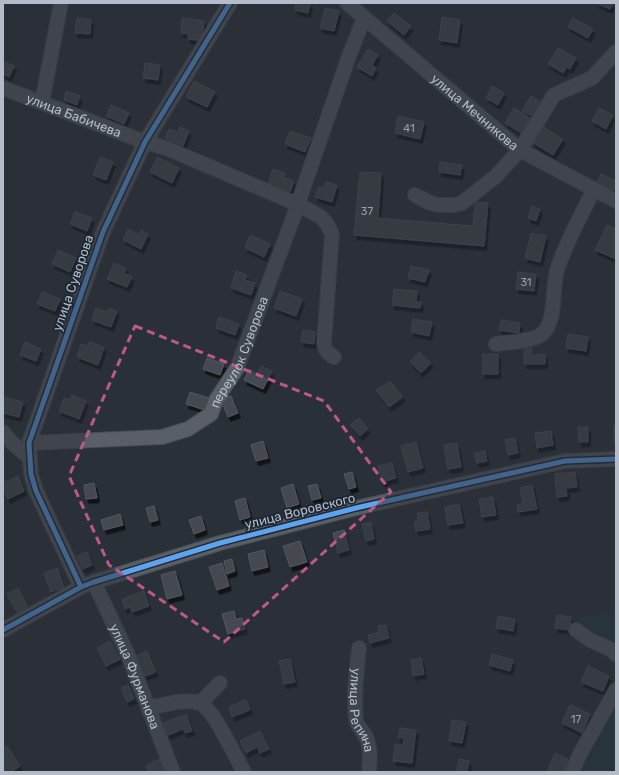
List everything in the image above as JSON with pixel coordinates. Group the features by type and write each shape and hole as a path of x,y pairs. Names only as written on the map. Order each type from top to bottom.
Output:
{"street":[{"path":"42,102 61,3"},
{"name":"улица Суворова","path":"81,587 36,491 31,474 29,443 103,232 146,142 230,3"},
{"name":"улица Мечникова","path":"347,3 520,150 616,201"},
{"name":"переулок Суворова","path":"29,443 162,437 188,429 211,414 216,400 237,368 364,18"},
{"path":"415,195 437,205 454,205 462,203 495,177 520,150 554,95 592,78 616,52"},
{"name":"улица Бабичева","path":"3,88 146,142 166,148 297,204"},
{"path":"496,344 528,340 544,332 554,302 558,265 594,189"},
{"path":"297,204 321,217 327,224 332,234 325,310 324,343 327,354 334,357"},
{"path":"3,432 11,442 30,458"},
{"name":"улица Воровского","path":"3,630 81,587 220,543 356,508 565,461 616,459"},
{"name":"улица Фурманова","path":"94,582 128,655 173,772"},
{"path":"576,630 590,640 610,649 616,654"},
{"name":"улица Репина","path":"359,648 355,710 356,722 366,737 368,744 370,756 369,772"},
{"path":"200,703 220,683"},
{"path":"572,772 580,754 616,690"},
{"path":"148,708 184,701 200,703 211,712 244,772"}],"highlighted area":[{"path":"135,326 324,401 391,492 224,642 109,565 69,476"}],"green space":[{"path":"616,613 616,643 600,636 586,626 579,617"},
{"path":"616,706 616,772 581,772"}],"building":[{"path":"296,3 310,3 308,13 295,10"},
{"path":"596,3 613,3 610,9"},
{"path":"325,8 339,11 334,31 320,28"},
{"path":"394,13 411,26 404,35 387,21"},
{"path":"442,17 460,20 457,43 439,40"},
{"path":"77,18 91,20 90,34 75,33"},
{"path":"182,18 204,21 202,41 188,39 188,34 181,33"},
{"path":"573,18 593,29 588,38 568,27"},
{"path":"558,48 576,58 570,69 567,67 563,73 548,64"},
{"path":"368,49 378,55 372,65 376,68 372,76 357,67"},
{"path":"3,61 14,66 9,77 3,74"},
{"path":"145,63 160,65 158,80 143,78"},
{"path":"194,81 215,92 207,107 186,97"},
{"path":"492,86 504,93 498,105 486,98"},
{"path":"66,91 80,96 77,105 64,100"},
{"path":"531,96 541,102 532,116 522,111"},
{"path":"111,105 129,113 124,124 106,116"},
{"path":"514,108 530,118 521,133 505,123"},
{"path":"599,108 613,115 606,129 592,121"},
{"path":"398,116 424,122 420,139 395,133"},
{"path":"542,126 563,139 553,155 532,142"},
{"path":"180,127 189,131 183,146 165,138 169,129 178,132"},
{"path":"290,131 311,138 305,152 285,144"},
{"path":"100,157 113,162 106,180 93,175"},
{"path":"157,157 179,168 172,183 150,172"},
{"path":"440,162 462,165 460,175 439,172"},
{"path":"273,169 285,173 284,177 294,181 290,192 268,184"},
{"path":"360,172 381,173 378,218 473,226 475,202 488,203 484,246 354,235"},
{"path":"601,174 616,181 613,191 597,183"},
{"path":"326,182 337,185 332,202 315,197 319,186 324,188"},
{"path":"532,206 540,209 536,221 528,218"},
{"path":"75,212 92,218 87,231 70,224"},
{"path":"607,225 616,229 616,259 595,250"},
{"path":"128,229 139,235 141,230 148,234 141,249 123,240"},
{"path":"531,233 546,236 540,262 525,258"},
{"path":"250,235 270,244 264,257 245,248"},
{"path":"58,250 76,258 70,272 52,264"},
{"path":"114,263 126,268 124,273 132,277 127,287 107,279"},
{"path":"411,266 429,270 425,282 408,278"},
{"path":"236,271 247,275 245,280 255,283 251,295 231,288"},
{"path":"518,272 536,274 534,291 516,289"},
{"path":"394,289 417,291 416,302 421,302 420,308 392,305"},
{"path":"280,291 302,299 296,316 274,308"},
{"path":"42,292 60,299 55,311 37,304"},
{"path":"96,308 107,312 109,308 117,311 111,327 92,320"},
{"path":"219,317 239,324 235,335 216,328"},
{"path":"413,319 432,322 429,336 411,332"},
{"path":"501,320 520,323 519,333 499,330"},
{"path":"303,330 315,332 314,344 301,342"},
{"path":"568,334 588,337 586,351 566,348"},
{"path":"25,342 41,349 36,361 20,355"},
{"path":"89,342 104,347 98,365 77,357 81,344 88,346"},
{"path":"524,349 532,349 532,355 545,354 545,364 524,364"},
{"path":"419,352 431,363 421,373 410,362"},
{"path":"483,354 498,354 498,374 482,374"},
{"path":"207,358 224,364 220,375 203,369"},
{"path":"261,366 272,371 263,389 244,380 249,369 257,373"},
{"path":"390,381 403,397 389,407 376,390"},
{"path":"190,392 209,398 205,410 186,404"},
{"path":"72,395 86,401 79,419 59,411 64,398 70,400"},
{"path":"231,396 238,413 228,417 221,400"},
{"path":"3,397 23,402 19,417 3,413"},
{"path":"359,418 368,429 360,436 350,425"},
{"path":"614,426 616,426 616,442 614,442"},
{"path":"578,427 588,427 588,442 579,442"},
{"path":"551,431 553,445 537,448 535,433"},
{"path":"515,438 518,453 508,455 505,440"},
{"path":"263,441 268,458 256,461 251,445"},
{"path":"416,442 423,468 408,472 401,446"},
{"path":"457,443 461,467 448,469 444,445"},
{"path":"485,451 487,461 477,463 474,453"},
{"path":"392,463 396,478 382,482 378,466"},
{"path":"352,472 356,487 349,489 344,474"},
{"path":"575,472 577,487 566,488 567,496 557,497 555,474"},
{"path":"18,476 24,491 8,499 3,488 3,483"},
{"path":"94,483 97,498 86,499 84,485"},
{"path":"293,484 299,504 287,508 281,488"},
{"path":"317,484 321,498 312,500 308,486"},
{"path":"532,485 537,509 518,512 517,505 523,503 520,488"},
{"path":"493,497 496,515 482,517 479,499"},
{"path":"245,498 250,517 240,520 235,501"},
{"path":"459,504 463,523 448,525 445,507"},
{"path":"154,506 158,520 150,522 146,508"},
{"path":"427,512 430,529 416,531 414,522 418,521 417,513"},
{"path":"120,514 123,525 104,530 101,520"},
{"path":"201,516 205,530 194,534 189,520"},
{"path":"371,522 374,539 366,541 362,524"},
{"path":"344,530 349,550 338,553 333,533"},
{"path":"300,541 307,562 290,567 283,546"},
{"path":"264,550 268,567 252,571 248,554"},
{"path":"87,552 92,565 83,569 77,556"},
{"path":"232,559 235,571 227,574 224,561"},
{"path":"222,563 229,586 217,590 209,567"},
{"path":"57,568 64,587 51,592 44,573"},
{"path":"175,571 182,595 167,599 161,575"},
{"path":"18,588 28,607 17,613 7,594"},
{"path":"144,591 149,606 132,612 130,607 125,609 122,599"},
{"path":"234,611 236,619 242,618 245,629 228,634 222,614"},
{"path":"557,615 571,617 569,630 555,628"},
{"path":"498,616 515,619 513,631 496,628"},
{"path":"386,625 389,638 370,643 368,635 379,632 378,626"},
{"path":"110,641 120,659 106,666 97,648"},
{"path":"147,651 156,672 145,676 136,656"},
{"path":"492,654 513,660 510,671 489,665"},
{"path":"421,658 424,674 413,676 411,660"},
{"path":"290,659 295,682 284,684 279,661"},
{"path":"588,666 609,676 603,691 581,682"},
{"path":"128,685 134,699 127,702 121,688"},
{"path":"246,700 250,710 232,717 229,707"},
{"path":"570,705 590,714 582,733 562,723"},
{"path":"186,714 192,731 185,733 183,729 168,735 163,723"},
{"path":"452,720 466,722 462,743 449,741"},
{"path":"400,728 416,730 412,763 393,761 395,744 403,745 404,738 398,738"},
{"path":"260,731 269,749 260,753 257,747 246,753 240,741"},
{"path":"7,746 20,766 11,772 3,772 3,748"},
{"path":"555,753 568,759 563,772 547,772"},
{"path":"159,759 166,772 149,772 146,766"},
{"path":"459,759 469,761 467,772 456,772"}],"cycle path":[{"path":"81,587 36,491 31,474 29,443 103,232 145,142 230,3"},
{"path":"3,630 81,587 220,543 356,508 565,461 616,459"}]}
